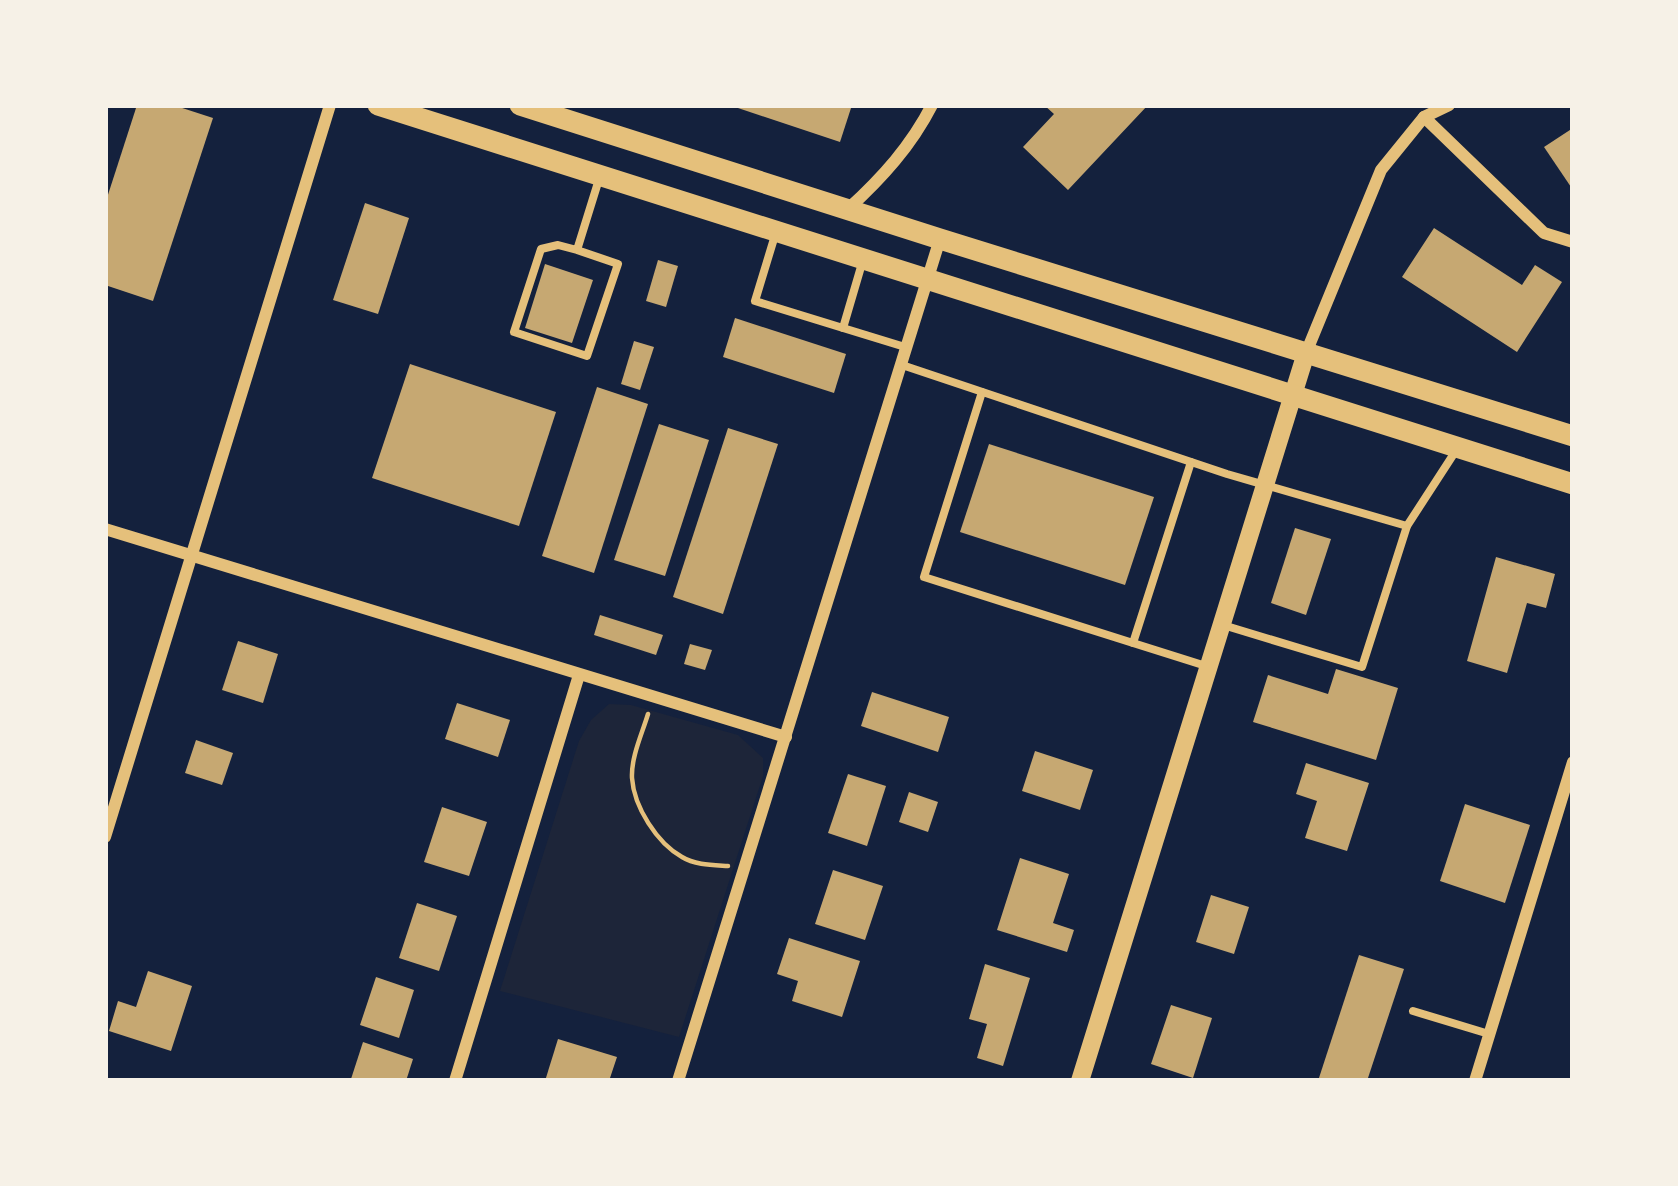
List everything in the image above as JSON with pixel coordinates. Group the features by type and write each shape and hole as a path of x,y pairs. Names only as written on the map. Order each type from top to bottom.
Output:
{"main road":[{"path":"378,105 443,115 600,174 1573,484"},
{"path":"520,105 1573,436"}],"street":[{"path":"105,837 330,105"},
{"path":"848,208 916,136 932,105"},
{"path":"1080,1081 1306,353 1381,170 1424,118 1449,105"},
{"path":"1424,118 1544,232 1573,242"},
{"path":"678,1081 940,239"},
{"path":"105,529 786,737"},
{"path":"455,1081 579,675"},
{"path":"1475,1081 1573,762"}],"lane":[{"path":"577,250 600,174"},
{"path":"776,231 754,301 907,347"},
{"path":"558,245 577,250 618,264 587,356 514,332 541,249 558,245"},
{"path":"843,328 863,258"},
{"path":"902,364 1191,462 1407,526"},
{"path":"982,392 924,578 1208,667"},
{"path":"1221,625 1362,667 1407,526 1457,448"},
{"path":"1133,643 1191,462"},
{"path":"1414,1011 1490,1034"}],"path":[{"path":"653,697 632,781 647,820 684,859 746,866"}],"shaded area":[{"path":"609,704 631,705 738,735 763,758 763,776 679,1037 500,991 579,741 591,720"}],"building":[{"path":"137,105 173,105 213,118 153,301 105,285 105,204"},
{"path":"729,105 852,105 840,142"},
{"path":"1044,105 1148,105 1068,190 1023,147 1054,114"},
{"path":"1573,128 1573,190 1544,147"},
{"path":"365,203 409,218 378,314 333,300"},
{"path":"1434,228 1522,285 1535,265 1562,282 1517,352 1402,277"},
{"path":"658,260 678,266 666,307 646,301"},
{"path":"545,264 593,280 572,343 525,328"},
{"path":"735,318 846,354 834,393 723,357"},
{"path":"634,341 654,347 640,390 621,384"},
{"path":"410,364 556,412 519,526 372,478"},
{"path":"597,387 648,404 594,573 542,556"},
{"path":"659,424 709,440 665,576 614,560"},
{"path":"728,428 778,444 723,614 673,597"},
{"path":"989,444 1154,497 1125,585 960,532"},
{"path":"1295,528 1331,539 1306,615 1271,603"},
{"path":"1496,557 1555,574 1546,608 1527,603 1507,673 1467,661"},
{"path":"600,615 663,635 656,655 594,635"},
{"path":"238,641 278,654 263,703 222,690"},
{"path":"690,644 712,650 705,670 684,664"},
{"path":"1336,669 1398,688 1376,760 1253,722 1268,675 1328,694"},
{"path":"872,692 949,717 938,752 861,726"},
{"path":"457,703 510,720 498,757 445,739"},
{"path":"196,740 233,753 222,785 185,773"},
{"path":"1035,751 1093,770 1080,810 1022,791"},
{"path":"1306,763 1369,783 1347,851 1305,838 1317,801 1296,794"},
{"path":"848,774 886,786 867,846 828,833"},
{"path":"909,792 938,802 928,832 899,822"},
{"path":"1465,804 1530,825 1505,903 1440,881"},
{"path":"442,807 487,822 469,876 424,862"},
{"path":"1020,858 1069,874 1053,923 1074,930 1067,952 997,930"},
{"path":"833,870 883,886 865,940 815,924"},
{"path":"1211,895 1249,907 1234,954 1196,942"},
{"path":"417,903 457,916 439,971 399,958"},
{"path":"789,938 860,961 842,1017 792,1001 798,981 777,974"},
{"path":"1359,955 1404,969 1367,1081 1318,1081"},
{"path":"985,964 1030,978 1003,1066 977,1058 987,1024 969,1019"},
{"path":"148,971 192,986 171,1051 109,1031 118,1001 136,1007"},
{"path":"376,977 414,990 399,1038 360,1025"},
{"path":"1171,1005 1212,1018 1193,1078 1151,1064"},
{"path":"558,1039 617,1057 609,1081 545,1081"},
{"path":"363,1042 413,1059 406,1081 351,1079"}]}
